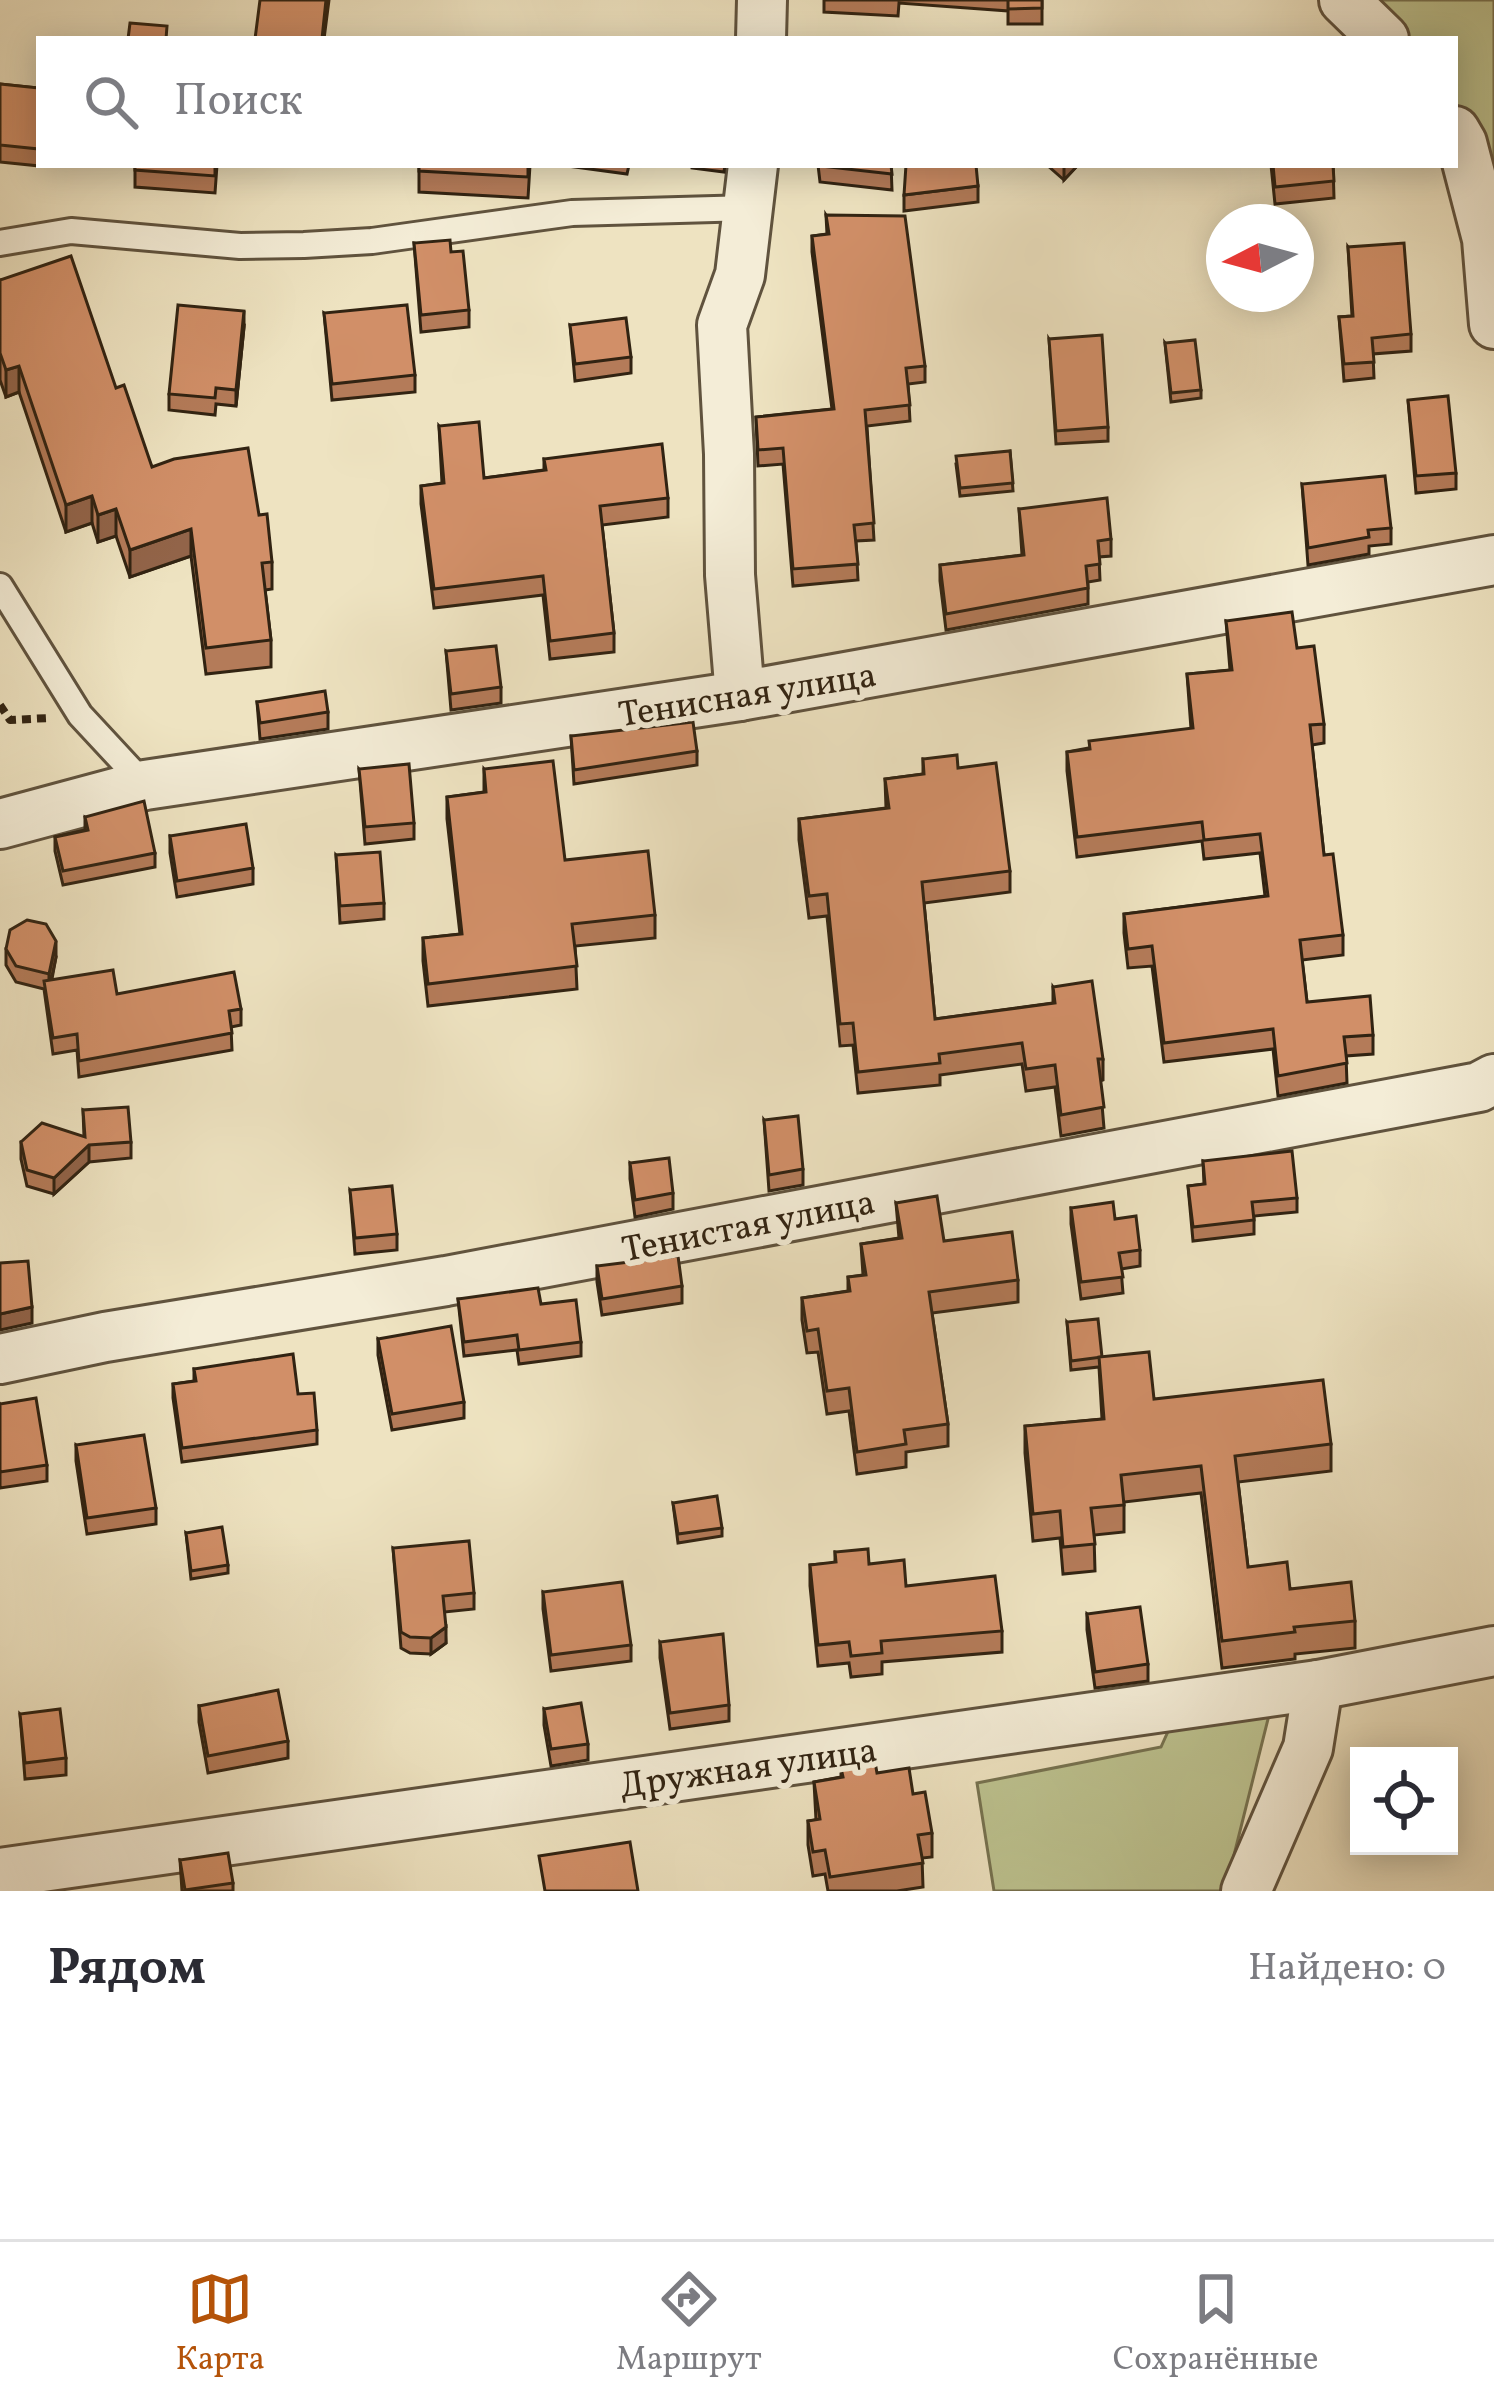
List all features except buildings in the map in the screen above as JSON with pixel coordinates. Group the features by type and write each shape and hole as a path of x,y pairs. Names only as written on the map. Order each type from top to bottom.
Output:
{"street":[{"path":"761,36 762,0"},
{"path":"1344,0 1381,36"},
{"path":"1458,136 1487,239 1494,324"},
{"path":"740,696 730,575 722,325 740,275 752,187"},
{"name":"Тенисная улица","path":"0,824 145,785 740,696 1494,560"},
{"name":"Тенистая улица","path":"0,1359 1479,1087 1494,1079"},
{"name":"Дружная улица","path":"0,1873 1318,1684 1494,1651"},
{"path":"1246,1891 1308,1748 1318,1684"}],"lane":[{"path":"0,243 71,230 240,246 371,241 752,187"},
{"path":"0,586 80,716 145,785"}],"path":[{"path":"0,705 10,720 80,716"}],"green space":[{"path":"1364,0 1494,0 1494,185 1458,110 1458,36 1405,36 1393,20"},
{"path":"1272,1703 1225,1891 994,1891 977,1783 1161,1747 1175,1716"}]}
